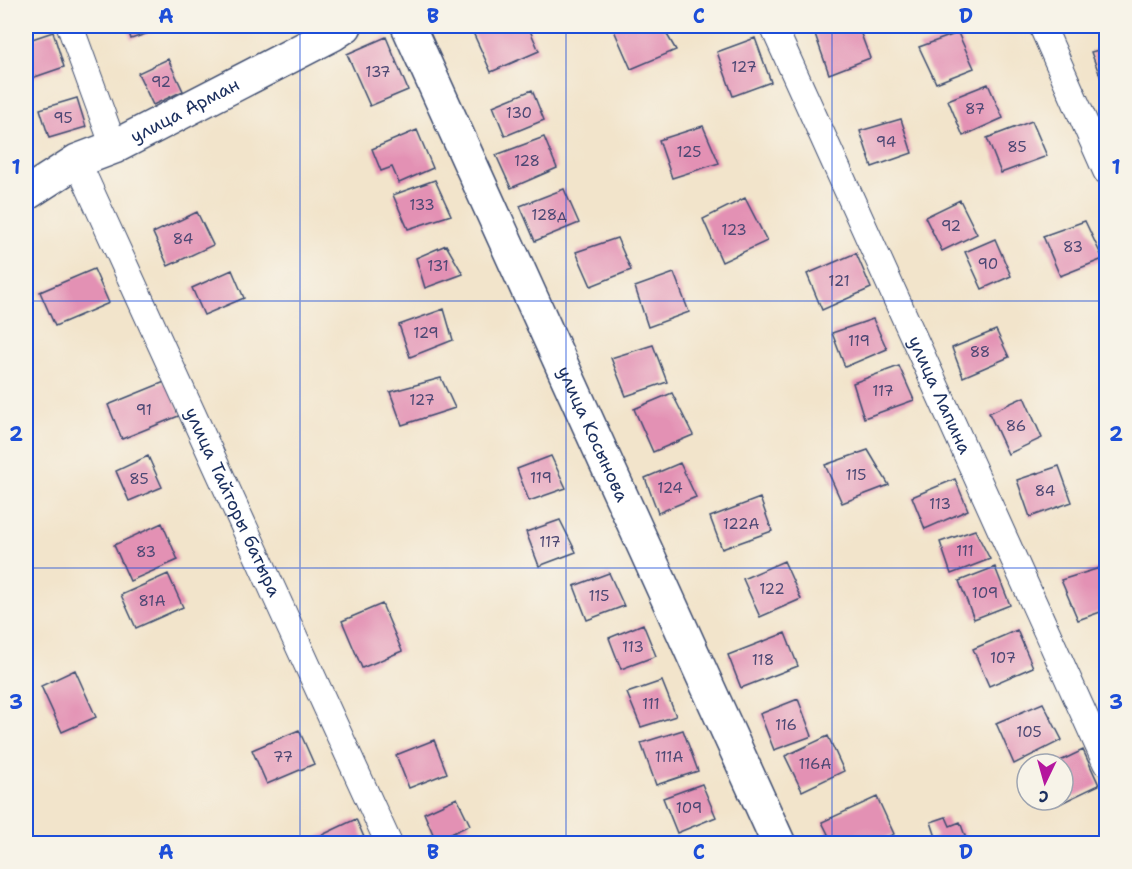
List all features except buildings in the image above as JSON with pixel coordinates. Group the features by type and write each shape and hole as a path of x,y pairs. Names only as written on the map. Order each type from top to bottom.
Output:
{"street":[{"path":"70,26 114,147"},
{"name":"улица Арман","path":"26,194 77,160 114,147 345,26"},
{"name":"улица Косынова","path":"408,26 779,843"},
{"name":"улица Лапина","path":"773,26 1107,763"},
{"path":"1042,26 1107,171"},
{"name":"улица Тайторы батыра","path":"77,160 389,843"}]}
